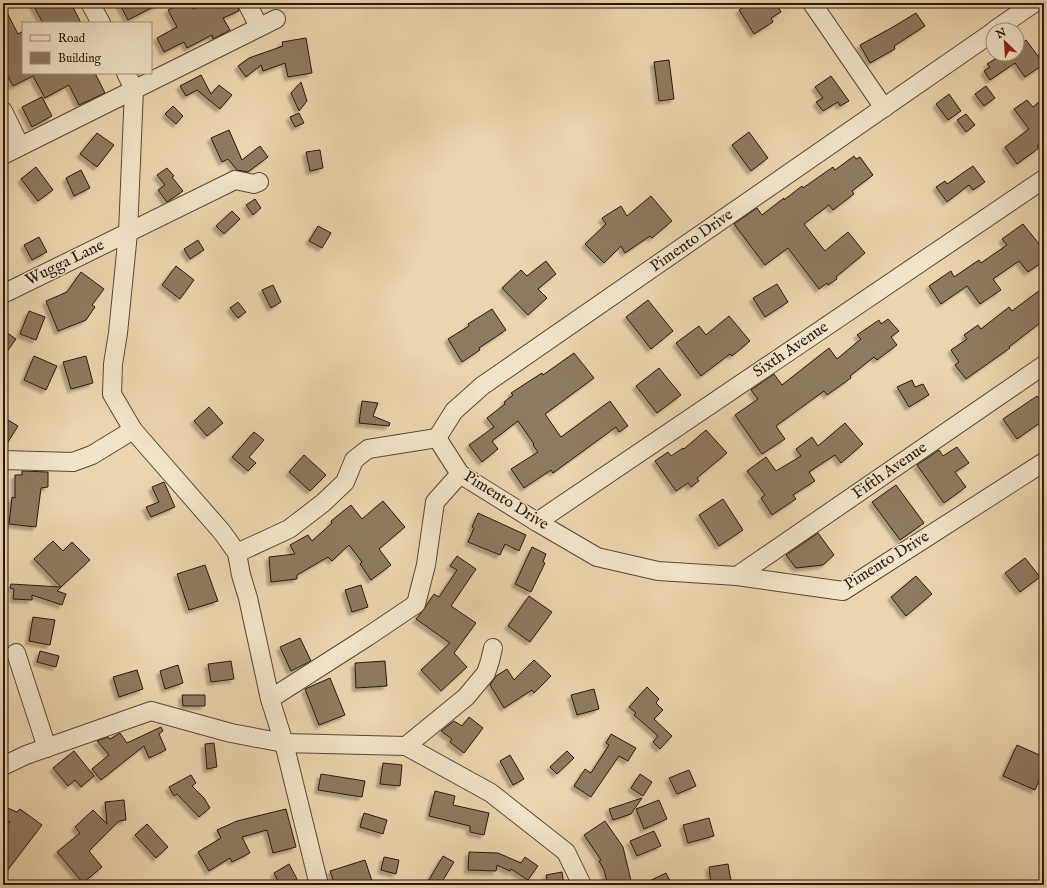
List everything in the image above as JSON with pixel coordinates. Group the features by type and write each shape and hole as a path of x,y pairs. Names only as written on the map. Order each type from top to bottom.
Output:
{"street":[{"path":"90,3 100,22"},
{"path":"247,3 259,27"},
{"path":"812,3 884,108"},
{"name":"Pimento Drive","path":"1007,22 1034,3"},
{"path":"3,155 276,19"},
{"name":"Pimento Drive","path":"985,37 482,386 454,411 437,438 460,474 597,557 658,571 737,576 842,591 1044,462"},
{"path":"126,74 134,90 128,232 118,333 113,364 112,394 134,430 222,532 237,553 270,699 284,743 319,885"},
{"path":"3,111 20,146"},
{"name":"Sixth Avenue","path":"537,522 1044,179"},
{"name":"Wugga Lane","path":"3,294 235,180 254,184 259,182"},
{"name":"Fifth Avenue","path":"737,576 1044,365"},
{"path":"3,460 73,462 92,455 134,430"},
{"path":"237,553 289,529 323,503 345,482 354,460 368,449 437,438"},
{"path":"270,699 416,604 426,565 435,502 460,474"},
{"path":"406,746 466,697 486,672 490,661 492,648"},
{"path":"16,653 47,748"},
{"path":"3,766 26,755 151,711 231,732 284,743 406,746 491,793 566,852 582,885"}],"building":[{"path":"32,3 71,3 80,22 42,22"},
{"path":"119,3 161,3 128,20"},
{"path":"183,3 190,3 193,9 204,3 237,3 239,11 223,18 230,30 213,39 212,35 187,48 184,42 164,52 157,38 177,27 168,10"},
{"path":"751,3 776,3 781,12 771,18 773,22 754,34 739,10"},
{"path":"3,5 18,34 22,32 22,74 96,74 105,93 79,105 69,85 45,98 33,76 13,86 3,67"},
{"path":"916,13 925,26 894,46 895,49 870,63 860,45"},
{"path":"306,38 312,73 288,77 285,63 263,71 261,65 246,77 238,66 249,58 283,46 282,42"},
{"path":"1026,40 1044,64 1025,77 1015,63 990,80 984,71 990,67 987,64 990,62 1025,62"},
{"path":"669,60 674,99 659,101 654,62"},
{"path":"201,75 211,94 219,85 232,95 220,109 197,90 186,96 180,86"},
{"path":"831,76 849,101 840,106 838,102 823,111 816,102 823,98 815,87"},
{"path":"301,82 307,101 299,111 291,93"},
{"path":"986,86 995,98 984,106 975,94"},
{"path":"949,94 961,111 948,120 936,104"},
{"path":"42,97 52,116 32,127 22,107"},
{"path":"1044,98 1044,141 1037,146 1039,148 1017,164 1005,147 1029,129 1014,109 1027,100 1033,107"},
{"path":"173,106 183,116 176,124 165,114"},
{"path":"299,113 304,123 295,127 290,117"},
{"path":"966,114 975,125 966,132 957,120"},
{"path":"229,130 242,160 260,146 268,157 248,172 237,170 228,159 222,162 211,138"},
{"path":"749,132 768,158 751,171 732,145"},
{"path":"97,133 114,145 97,167 80,154"},
{"path":"320,150 323,168 310,171 306,152"},
{"path":"854,156 856,159 860,157 873,175 852,191 854,194 833,210 829,205 804,224 825,251 848,232 865,253 836,277 837,279 828,285 827,283 819,289 788,248 765,265 734,224 757,208 762,215 802,186 803,188 833,167 835,170"},
{"path":"973,166 985,182 973,190 969,185 947,202 936,187 945,181 947,184"},
{"path":"36,167 53,190 38,201 21,179"},
{"path":"167,168 183,191 167,202 158,190 165,185 157,175"},
{"path":"81,170 90,188 74,196 66,178"},
{"path":"651,196 672,221 652,238 650,236 625,253 621,246 604,263 585,244 606,224 602,218 621,206 627,216"},
{"path":"255,199 261,208 253,215 246,205"},
{"path":"232,211 240,219 224,234 216,226"},
{"path":"1023,224 1044,250 1044,261 1028,272 1019,261 993,279 1001,290 980,304 967,286 941,304 929,286 951,271 954,277 979,260 981,263 1007,245 1002,239"},
{"path":"318,226 331,233 322,248 309,241"},
{"path":"39,237 47,252 32,260 24,245"},
{"path":"198,240 204,250 190,259 184,249"},
{"path":"546,261 556,274 538,289 547,298 528,315 502,288 521,270 527,276"},
{"path":"176,266 194,280 180,299 162,285"},
{"path":"81,272 104,289 92,305 95,307 86,320 58,331 46,301 67,292"},
{"path":"777,284 788,302 765,317 753,298"},
{"path":"273,285 281,302 271,308 262,290"},
{"path":"1044,287 1044,320 1009,347 1010,348 966,379 955,365 959,362 951,350 967,339 964,335 978,325 981,329 1009,307 1012,311"},
{"path":"648,300 673,331 651,349 626,317"},
{"path":"238,302 246,312 238,318 230,308"},
{"path":"492,309 506,330 479,348 480,350 462,362 448,339"},
{"path":"29,311 45,317 36,340 20,334"},
{"path":"729,316 750,341 732,356 730,354 701,376 676,343 699,326 706,335"},
{"path":"888,319 899,331 891,337 897,345 877,360 874,357 850,376 851,378 827,395 824,391 776,426 785,439 762,454 735,415 758,399 751,390 774,374 782,385 829,348 837,359 861,339 857,335 879,320 881,324"},
{"path":"3,330 16,339 3,357"},
{"path":"574,353 594,378 545,414 561,437 610,401 628,426 619,432 616,427 553,473 551,470 524,488 511,469 538,452 518,421 492,441 498,449 482,462 469,445 494,427 487,418 505,404 504,402 513,395 511,393 542,373 543,375"},
{"path":"34,356 57,366 46,390 24,380"},
{"path":"86,356 93,383 71,389 63,362"},
{"path":"659,368 681,395 657,413 636,386"},
{"path":"912,380 915,387 923,384 929,395 909,407 897,387"},
{"path":"1037,396 1044,405 1044,420 1017,439 1003,419"},
{"path":"362,401 378,403 373,416 390,423 389,426 359,423"},
{"path":"209,407 223,423 207,436 194,421"},
{"path":"3,417 18,426 3,450"},
{"path":"845,423 863,444 841,463 835,455 809,472 815,481 793,495 796,499 772,515 761,498 765,495 747,471 766,457 776,471 801,456 796,449 812,437 818,446"},
{"path":"706,430 727,453 697,478 699,481 691,487 688,483 676,491 655,461 668,452 671,456 683,448 684,449"},
{"path":"254,432 264,440 249,457 256,463 248,471 232,457"},
{"path":"957,447 969,463 955,472 966,487 944,503 917,465 939,450 943,456"},
{"path":"304,455 326,475 310,491 289,472"},
{"path":"22,471 48,472 48,487 41,488 36,527 9,524 12,497 15,498 15,475 22,475"},
{"path":"164,482 175,507 151,517 146,507 159,502 152,487"},
{"path":"896,485 924,523 900,540 872,502"},
{"path":"723,499 743,530 719,546 699,515"},
{"path":"383,501 405,527 379,549 391,565 371,580 360,564 362,562 349,545 332,561 328,557 297,575 297,579 271,582 269,557 295,554 290,545 308,535 312,541 332,523 331,521 351,505 362,519"},
{"path":"478,513 526,535 519,551 505,544 500,555 468,542"},
{"path":"818,533 834,555 823,565 796,568 786,555"},
{"path":"53,541 63,551 72,542 90,560 61,587 34,559"},
{"path":"532,547 546,554 543,562 545,563 531,592 515,584"},
{"path":"457,556 476,569 451,606 476,623 454,653 467,667 441,691 421,670 450,643 416,619 434,594 439,597 457,570 450,566"},
{"path":"1025,558 1040,577 1020,592 1005,573"},
{"path":"205,565 218,601 189,610 177,574"},
{"path":"916,576 932,594 906,616 891,597"},
{"path":"11,584 61,587 57,591 66,594 62,605 32,595 32,600 13,599 14,589 10,588"},
{"path":"361,585 368,607 352,612 345,590"},
{"path":"529,596 552,612 530,642 508,626"},
{"path":"33,617 55,620 50,645 29,641"},
{"path":"300,638 311,661 291,671 280,647"},
{"path":"40,651 59,656 56,667 37,662"},
{"path":"534,660 551,676 534,693 532,690 504,708 490,685 496,676 507,669 514,680"},
{"path":"231,661 234,679 211,682 208,664"},
{"path":"385,661 387,686 356,688 355,663"},
{"path":"178,665 183,683 165,689 160,671"},
{"path":"137,670 143,689 119,697 113,677"},
{"path":"330,678 345,715 319,725 305,689"},
{"path":"647,687 659,699 656,703 663,710 654,719 672,736 660,749 653,742 658,736 634,715 636,713 629,707"},
{"path":"594,689 599,709 577,715 571,695"},
{"path":"182,695 205,695 205,706 183,706"},
{"path":"469,717 483,728 464,753 450,742 452,739 441,731 454,721 462,726"},
{"path":"161,727 163,731 159,734 166,750 149,758 144,746 101,780 92,769 109,755 97,741 108,737 110,739 120,733 127,743"},
{"path":"611,734 636,748 628,761 619,756 591,797 574,786 585,769 591,773 609,745 606,743"},
{"path":"214,743 217,767 207,769 205,744"},
{"path":"1017,745 1044,757 1044,769 1035,790 1003,776"},
{"path":"74,751 94,776 81,787 75,780 68,786 53,768"},
{"path":"567,751 574,758 557,774 550,767"},
{"path":"510,755 524,779 513,785 500,761"},
{"path":"383,763 402,765 400,786 380,784"},
{"path":"689,770 696,786 677,794 669,778"},
{"path":"321,774 365,781 362,797 318,790"},
{"path":"640,774 652,782 643,796 631,788"},
{"path":"191,775 196,783 192,786 204,798 210,808 199,817 177,794 174,796 169,787"},
{"path":"435,791 455,796 453,805 489,813 484,835 470,832 470,826 429,816"},
{"path":"642,798 631,814 613,820 609,809"},
{"path":"124,800 126,820 119,821 89,851 102,867 83,883 57,852 80,833 75,827 93,810 107,824 105,802"},
{"path":"659,800 667,819 644,829 636,809"},
{"path":"3,806 17,812 20,809 42,825 3,876 3,831 10,822 3,819"},
{"path":"286,809 296,847 273,853 267,830 242,837 250,853 232,862 230,858 209,871 198,852 221,838 217,830 237,821"},
{"path":"364,813 387,820 383,834 360,827"},
{"path":"709,818 714,836 688,843 683,825"},
{"path":"605,821 623,847 632,885 608,885 604,870 599,861 601,860 584,835"},
{"path":"147,824 168,847 156,858 135,835"},
{"path":"654,831 661,846 637,856 630,841"},
{"path":"469,852 498,853 521,863 525,857 538,866 528,880 511,869 510,871 497,865 496,871 468,870"},
{"path":"443,856 454,862 440,885 426,885"},
{"path":"384,857 399,860 396,874 381,870"},
{"path":"365,860 372,881 360,885 335,885 330,871"},
{"path":"289,864 297,879 287,885 280,885 274,873"},
{"path":"728,864 731,881 711,884 709,867"},
{"path":"562,872 564,885 548,885 546,875"},
{"path":"666,873 672,885 641,885"}]}
